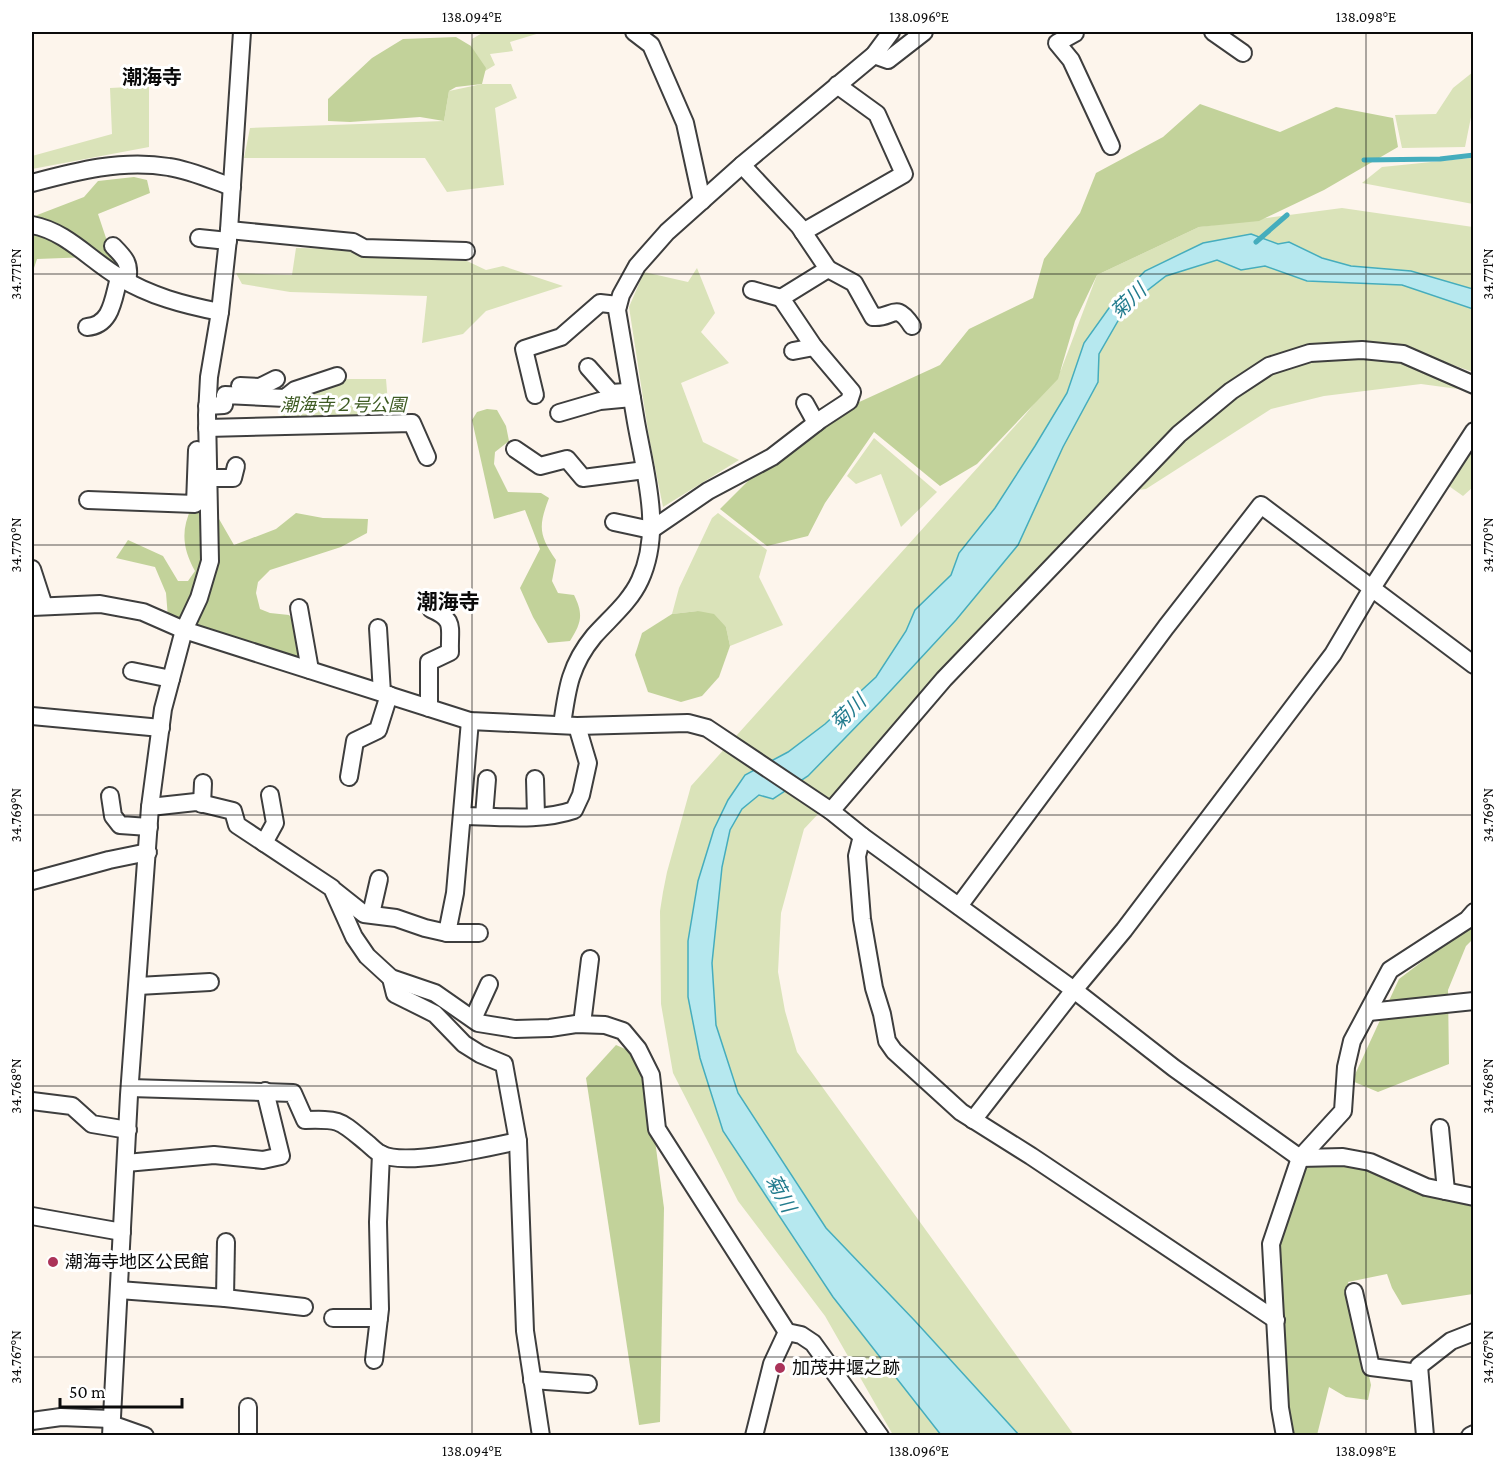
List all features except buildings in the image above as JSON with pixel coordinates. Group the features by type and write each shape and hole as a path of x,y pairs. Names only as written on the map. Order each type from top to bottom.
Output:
{"street":[{"path":"111,1426 130,1088 150,807 163,709 184,630 199,598 210,561 208,384 229,236 242,32"},
{"path":"634,32 651,45 685,123 702,201"},
{"path":"462,816 561,815 574,810 581,795 588,763 569,725 567,687 579,657 625,603 640,580 648,554 651,530 651,506 617,310 621,296 637,266 668,232 742,165 874,55 891,32"},
{"path":"874,55 888,60 924,32"},
{"path":"1074,32 1057,43 1071,60 1111,146"},
{"path":"1213,32 1243,53"},
{"path":"803,232 904,174 877,114 837,85"},
{"path":"32,183 93,167 139,164 171,167 232,187"},
{"path":"742,165 803,232 828,269 854,283 873,316 876,318 891,312 900,312 912,326"},
{"path":"32,225 45,228 67,240 123,280 159,297 220,312"},
{"path":"199,238 229,236 353,242 364,248 466,251"},
{"path":"87,327 98,326 104,321 129,270 126,260 113,246"},
{"path":"781,298 828,269"},
{"path":"614,522 651,530 708,491 772,457 849,401 852,392 814,347 781,298 752,290"},
{"path":"535,395 524,349 561,337 600,303 618,305"},
{"path":"793,351 814,347"},
{"path":"827,808 944,679 1179,434 1230,391 1269,366 1310,353 1362,350 1403,354 1473,385"},
{"path":"588,368 611,393 632,395"},
{"path":"207,406 224,405 225,395 285,398 295,390 337,376"},
{"path":"208,384 260,387 276,379"},
{"path":"559,413 600,401 632,395"},
{"path":"805,403 816,423"},
{"path":"88,500 195,504 197,446 207,436 412,423 427,457"},
{"path":"973,1120 1074,990 1124,930 1333,654 1372,588 1473,431"},
{"path":"515,449 540,466 567,459 583,478 645,470"},
{"path":"208,478 233,478 236,466"},
{"path":"959,906 1159,636 1261,505 1473,665"},
{"path":"32,569 38,606 100,604 143,612 184,630 470,722 569,725 688,723 707,728 724,737 827,808 1074,990 1174,1068 1300,1158 1343,1157 1370,1162 1426,1187 1473,1197"},
{"path":"299,608 310,670"},
{"path":"429,708 429,662 450,652 449,621 445,615 431,609"},
{"path":"349,777 355,741 378,730 385,694 378,627"},
{"path":"132,670 171,680"},
{"path":"32,716 160,728"},
{"path":"447,933 455,893 470,722"},
{"path":"535,778 536,816"},
{"path":"484,816 487,779"},
{"path":"202,804 203,783"},
{"path":"264,843 275,824 270,795"},
{"path":"110,796 113,816 120,825 149,827"},
{"path":"150,807 196,802 233,811 237,825 332,888 364,914 396,918 447,933 479,933"},
{"path":"862,836 857,856 862,919 874,988 887,1041 900,1057 961,1112 1276,1320"},
{"path":"32,881 148,852"},
{"path":"371,914 379,879"},
{"path":"332,888 354,937 367,956 391,978 435,993 478,1023 515,1029 605,1024 623,1031 638,1049 651,1075 657,1129 787,1332 801,1335 813,1342 880,1436"},
{"path":"1285,1436 1280,1408 1271,1244 1300,1158 1343,1112 1346,1067 1352,1041 1390,970 1467,920 1473,912"},
{"path":"582,1024 590,959"},
{"path":"391,978 395,994 435,1014 464,1044 504,1064 518,1141 525,1331 541,1436"},
{"path":"138,986 210,982"},
{"path":"473,1019 489,984"},
{"path":"1369,1012 1473,1001"},
{"path":"130,1088 293,1093 305,1120 332,1119 342,1122 381,1154 396,1158 457,1154 518,1141"},
{"path":"126,1163 214,1155 263,1160 281,1156 266,1091"},
{"path":"32,1101 72,1106 92,1124 128,1130"},
{"path":"1440,1128 1446,1191"},
{"path":"374,1360 379,1318 378,1222 381,1154"},
{"path":"32,1216 122,1232"},
{"path":"225,1298 226,1242"},
{"path":"119,1290 304,1307"},
{"path":"1354,1293 1371,1367 1419,1373"},
{"path":"333,1318 379,1318"},
{"path":"754,1436 772,1364 787,1332"},
{"path":"1425,1436 1419,1366 1451,1341 1473,1332"},
{"path":"532,1380 588,1384"},
{"path":"248,1407 248,1436"},
{"path":"32,1421 61,1417 111,1426 145,1436"}],"green space":[{"path":"484,32 543,32 510,42 513,51 490,54 495,65 485,71 471,46 472,39"},
{"path":"456,37 471,46 486,68 482,84 456,87 449,91 444,121 420,117 350,122 328,121 328,99 372,58 403,39"},
{"path":"1473,72 1473,107 1465,147 1402,148 1395,115 1436,114 1453,88"},
{"path":"482,84 511,84 517,98 495,108 504,185 447,192 425,158 244,158 250,128 444,121 449,91"},
{"path":"149,86 149,147 32,169 32,156 112,134 110,88"},
{"path":"1200,104 1280,132 1336,107 1393,118 1398,147 1324,190 1259,221 1199,227 1097,275 1075,321 1058,379 977,464 940,486 874,432 825,503 808,536 767,546 720,509 772,457 820,420 940,365 969,329 1033,298 1044,259 1080,213 1096,173 1163,137"},
{"path":"1471,158 1474,162 1473,204 1362,183 1382,167"},
{"path":"134,177 147,180 150,193 98,214 107,241 120,268 90,257 37,259 32,274 32,217 84,197 98,181"},
{"path":"1342,208 1473,227 1473,372 1427,356 1473,391 1421,384 1324,396 1271,409 1146,489 1123,497 956,667 804,829 781,913 778,972 785,1011 797,1052 1074,1435 893,1435 825,1316 738,1201 673,1073 661,1004 660,911 667,872 691,786 1025,415 1061,370 1097,275 1199,227"},
{"path":"296,248 348,249 362,257 467,261 486,270 503,266 563,286 486,311 463,334 422,343 427,296 290,292 242,284 236,273 292,275"},
{"path":"697,268 715,313 701,332 729,363 681,383 703,442 739,460 663,507 649,437 629,307 644,272 688,282"},
{"name":"潮海寺２号公園","path":"386,379 390,428 284,435 279,399 328,380"},
{"path":"487,409 497,410 506,426 509,441 495,452 494,464 508,492 541,493 549,498 543,516 542,530 546,544 556,560 552,581 558,593 574,595 580,614 579,624 570,641 548,643 520,588 540,549 525,510 494,519 472,420 477,412"},
{"path":"874,438 937,492 901,527 881,474 856,484 847,476"},
{"path":"1473,448 1473,487 1463,496 1446,484"},
{"path":"198,495 215,512 234,545 276,529 296,513 323,518 368,519 367,533 341,547 270,570 258,582 256,593 260,609 270,613 289,615 299,627 304,649 299,657 275,655 168,618 166,593 155,567 116,558 128,540 163,556 178,581 188,581 195,571 186,551 184,533"},
{"path":"718,513 767,550 759,577 783,625 730,646 726,627 698,611 672,614 679,588 712,518"},
{"path":"698,611 714,614 726,627 730,646 719,677 702,696 681,702 648,692 635,655 642,633 672,614"},
{"path":"1473,923 1473,939 1466,946 1448,990 1449,1064 1378,1092 1352,1081 1399,979"},
{"path":"616,1045 637,1054 654,1133 664,1208 660,1422 639,1425 586,1078"},
{"path":"1350,1164 1417,1189 1473,1204 1473,1294 1402,1305 1387,1274 1348,1282 1371,1385 1368,1400 1346,1397 1329,1387 1317,1435 1293,1435 1283,1395 1276,1247 1307,1167"}],"water":[{"name":"菊川","path":"1251,234 1278,244 1289,242 1322,258 1351,266 1411,271 1473,289 1473,309 1402,285 1307,281 1265,266 1241,270 1217,260 1166,276 1126,307 1099,354 1098,382 1063,447 1018,545 956,620 808,776 773,799 759,795 742,809 730,830 722,867 712,963 716,1025 738,1093 826,1228 1019,1435 941,1435 833,1297 723,1131 700,1058 688,997 688,941 698,881 714,829 728,800 745,775 788,752 825,724 876,677 906,631 915,610 951,575 959,553 995,508 1067,393 1084,343 1109,308 1145,271 1203,243"}],"waterway":[{"path":"1364,160 1440,159 1474,155"},
{"path":"1256,242 1287,215"}],"place":[{"name":"潮海寺地区公民館","path":"53,1262"},
{"name":"加茂井堰之跡","path":"780,1368"}],"district":[{"name":"潮海寺","path":"152,77"},
{"name":"潮海寺","path":"448,602"}]}
